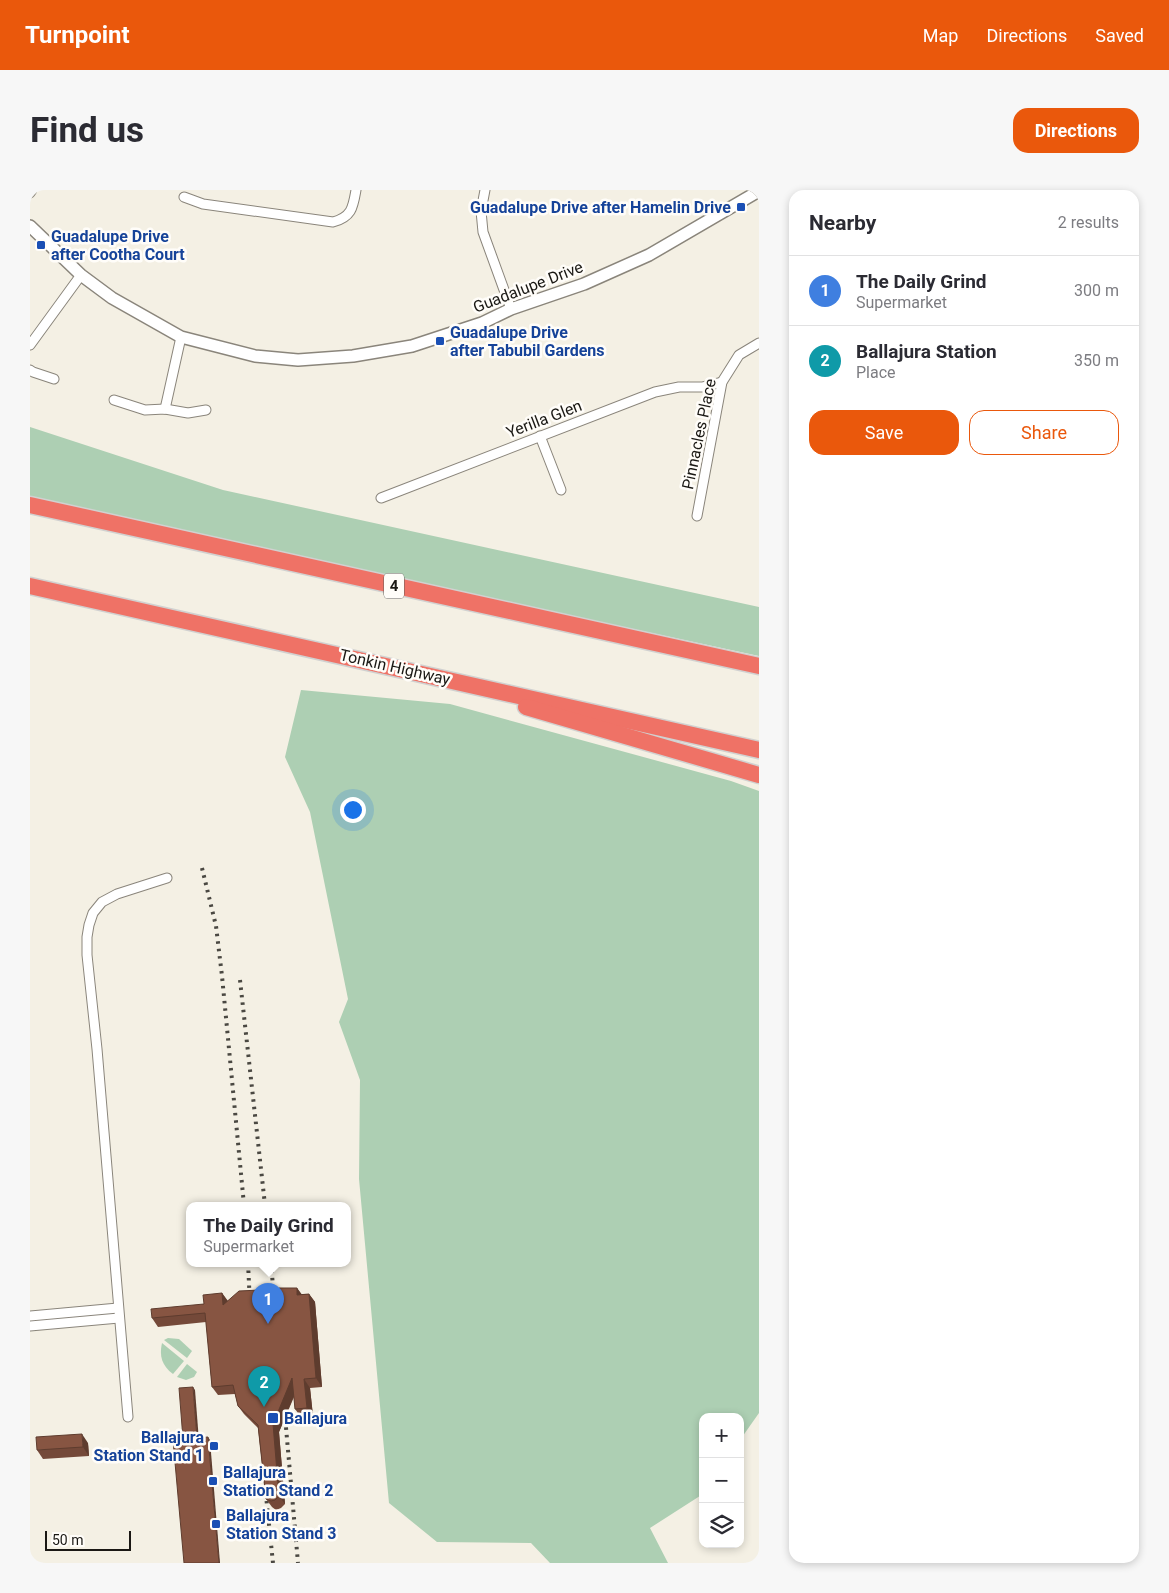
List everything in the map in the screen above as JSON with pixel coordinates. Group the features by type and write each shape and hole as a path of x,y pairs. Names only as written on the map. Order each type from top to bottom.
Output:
{"highway":[{"name":"4","path":"30,505 759,666"},
{"name":"Tonkin Highway","path":"30,586 759,750"},
{"path":"441,678 551,715 759,775"}],"street":[{"path":"184,197 204,204 333,222 343,220 352,209 356,190"},
{"path":"485,190 481,212 483,232 511,309"},
{"name":"Guadalupe Drive","path":"30,226 80,275 112,298 181,337 255,356 298,360 353,356 412,346 482,322 511,309 584,284 649,255 759,191"},
{"path":"30,345 80,275"},
{"path":"164,409 181,337"},
{"name":"Pinnacles Place","path":"697,516 722,382 739,354 759,343"},
{"path":"30,370 54,379"},
{"name":"Yerilla Glen","path":"381,498 655,392 679,387 702,388 722,382"},
{"path":"114,400 145,410 164,409 188,413 206,410"},
{"path":"540,436 561,490"},
{"path":"128,1416 97,1049 87,955 87,937 93,913 102,902 117,894 167,878"},
{"path":"30,1316 118,1308"},
{"path":"30,1326 119,1318"}],"green space":[{"path":"30,427 223,490 759,607 759,656 30,500"},
{"path":"301,690 450,704 731,781 759,791 759,1413 744,1434 744,1413 699,1413 699,1497 650,1528 668,1563 550,1563 531,1543 437,1542 389,1503 359,1179 360,1080 339,1022 348,999 310,812 285,757"},
{"path":"168,1338 179,1339 192,1351 187,1358 164,1340"},
{"path":"162,1343 184,1361 173,1374 166,1368 162,1360"},
{"path":"187,1364 197,1372 194,1377 186,1380 177,1377"}],"building":[{"path":"279,1288 297,1288 297,1295 309,1294 316,1378 304,1379 307,1408 295,1409 292,1378 273,1424 279,1496 271,1501 266,1499 258,1425 238,1406 233,1385 212,1387 205,1313 152,1318 151,1309 204,1304 203,1295 222,1293 223,1305 239,1291 260,1290 280,1299"},
{"path":"193,1387 197,1438 208,1437 219,1563 184,1563 173,1440 183,1439 179,1388"},
{"path":"82,1434 83,1447 37,1450 36,1437"}],"railway":[{"path":"202,868 216,926 244,1202"},
{"path":"240,980 265,1202"},
{"path":"248,1267 250,1304"},
{"path":"271,1267 275,1310"},
{"path":"284,1405 298,1563"},
{"path":"265,1486 273,1563"}],"place":[{"name":"Guadalupe Drive after Hamelin Drive","path":"741,207"},
{"name":"Guadalupe Drive after Cootha Court","path":"41,245"},
{"name":"Guadalupe Drive after Tabubil Gardens","path":"440,341"},
{"name":"The Daily Grind","path":"268,1324"},
{"name":"Ballajura Station","path":"264,1407"},
{"name":"Ballajura","path":"273,1418"},
{"name":"Ballajura Station Stand 1","path":"214,1446"},
{"name":"Ballajura Station Stand 2","path":"213,1481"},
{"name":"Ballajura Station Stand 3","path":"216,1524"}]}
